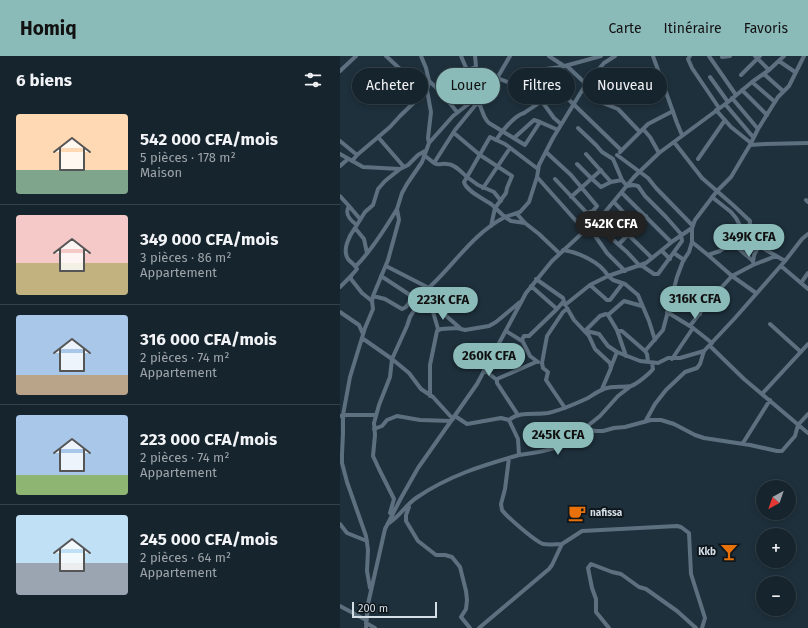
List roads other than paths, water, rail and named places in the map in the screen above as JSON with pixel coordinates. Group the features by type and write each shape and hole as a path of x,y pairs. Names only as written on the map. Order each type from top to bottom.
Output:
{"street":[{"path":"340,71 356,56"},
{"path":"387,56 400,68"},
{"path":"421,56 426,68 429,81 428,84"},
{"path":"461,56 466,68"},
{"path":"474,68 476,66 475,56"},
{"path":"500,73 510,56"},
{"path":"549,56 566,66 583,81"},
{"path":"554,68 566,66 586,58 601,56"},
{"path":"600,68 604,63 615,56"},
{"path":"653,56 657,68"},
{"path":"690,56 688,59 692,68 725,120 751,144 808,143"},
{"path":"709,56 734,97 758,128"},
{"path":"721,57 730,56"},
{"path":"366,624 366,611 385,529 418,468 484,370 523,299 536,279 561,252 605,212 639,173 659,154 764,74 784,56"},
{"path":"522,341 524,336 529,336 558,309 590,285 608,276 640,266 662,251 681,234 692,227 702,209 731,177 751,144 758,128 783,91 789,86 804,56"},
{"path":"721,57 726,62"},
{"path":"741,75 758,57 769,70"},
{"path":"779,61 795,72"},
{"path":"764,74 783,91"},
{"path":"710,77 726,103 753,137"},
{"path":"429,81 440,91 457,112"},
{"path":"752,82 776,102"},
{"path":"575,102 583,90"},
{"path":"742,90 767,115"},
{"path":"667,94 682,135"},
{"path":"428,99 431,112 428,138 429,143"},
{"path":"340,166 356,156 390,128 412,104"},
{"path":"340,288 356,271 356,266 367,253 397,209 406,184 420,167 429,143 457,112 470,104"},
{"path":"434,163 474,104"},
{"path":"479,104 485,120 525,145 540,122"},
{"path":"496,140 506,126 520,114 524,113 536,104"},
{"path":"545,104 554,118 561,124"},
{"path":"382,541 380,535 393,505 394,499 374,459 374,429 376,415 390,377 392,359 410,317 417,306 418,298 470,243 491,226 505,218 518,214 529,202 538,177 538,169 552,139 574,104 621,150"},
{"path":"605,104 618,109 650,137 659,154"},
{"path":"613,159 648,124 673,111"},
{"path":"514,138 534,120 558,130"},
{"path":"698,159 725,120"},
{"path":"578,128 602,152 613,159 622,180 627,186"},
{"path":"454,133 480,155 512,176 506,193 495,208 491,226"},
{"path":"378,137 402,168"},
{"path":"525,223 511,221 505,218 495,208 465,185 464,182 490,137 510,148 538,169"},
{"path":"340,141 356,156"},
{"path":"674,142 702,178 750,221 750,224 742,231"},
{"path":"483,188 510,148"},
{"path":"546,152 571,175 597,206 593,211 587,213 556,179"},
{"path":"425,153 437,165 449,164 454,166 483,188 496,193 501,201"},
{"path":"356,266 348,259 346,253 347,243 360,219 367,209 373,205 378,189 385,181 418,155 425,153"},
{"path":"340,154 366,167 402,168"},
{"path":"586,154 611,182"},
{"path":"617,155 639,173 648,178 692,227 692,242 677,277 663,330 644,351"},
{"path":"577,164 601,187 611,182 622,180"},
{"path":"571,197 601,170"},
{"path":"538,177 585,231"},
{"path":"594,223 619,244 640,266 656,275 670,259 682,241 681,234 645,196 638,186 627,186"},
{"path":"622,193 671,242"},
{"path":"712,197 731,212 736,218 747,239 786,261"},
{"path":"341,200 349,206 360,219"},
{"path":"614,202 636,226"},
{"path":"349,206 347,210 348,216 364,239 367,253"},
{"path":"371,590 367,571 367,541 362,523 346,482 341,463 342,416 350,377 373,309 372,301 386,266 399,220 397,209"},
{"path":"593,211 599,218"},
{"path":"605,212 652,258"},
{"path":"518,214 525,223 561,252 581,255 600,268 613,280 623,283 638,295 655,340"},
{"path":"619,244 646,216"},
{"path":"589,227 607,253 625,270"},
{"path":"585,332 600,335 605,343 616,352 640,361 658,364 668,358 680,358 704,351 786,261 793,249 808,234"},
{"path":"708,255 720,251 733,241 747,239"},
{"path":"733,241 753,263"},
{"path":"692,242 732,276 756,293"},
{"path":"753,263 754,255 759,246"},
{"path":"662,251 670,259"},
{"path":"674,253 684,260"},
{"path":"672,359 708,302 732,276 753,263 768,260 776,256"},
{"path":"386,266 429,288"},
{"path":"781,266 808,289"},
{"path":"801,283 808,273"},
{"path":"351,276 352,281 372,301"},
{"path":"381,276 413,297 418,298"},
{"path":"536,279 563,298 565,305 574,320 589,336 595,349 610,363 611,368"},
{"path":"590,285 607,300 610,300 623,283"},
{"path":"531,286 558,309"},
{"path":"424,293 431,305 438,329 430,365 430,396"},
{"path":"374,296 385,299 402,309 406,307 413,297"},
{"path":"438,329 462,329 492,325 523,299"},
{"path":"429,301 462,329"},
{"path":"585,332 601,315 608,315 624,301 642,306"},
{"path":"671,301 691,308 700,314"},
{"path":"565,305 563,312 548,333 545,341 542,363 543,368 548,372 546,380 565,408"},
{"path":"340,312 359,325 363,336 409,373 417,384 439,403 453,418 467,424 501,418 509,420 518,415 547,413 565,408 602,390 612,387 631,386"},
{"path":"667,312 692,327 744,379 808,433"},
{"path":"608,315 618,334 626,356"},
{"path":"770,324 801,352"},
{"path":"506,331 522,341 530,356 536,362"},
{"path":"388,523 397,517 411,502 448,479 508,458 519,455 546,452 556,448 570,440 600,416 618,396 650,373 653,369 648,354 622,331 619,331 618,334"},
{"path":"762,394 808,344"},
{"path":"645,422 655,404 666,390 685,372 697,368 704,351"},
{"path":"602,390 616,352"},
{"path":"497,380 498,378 536,362 542,363"},
{"path":"484,370 497,380 518,415"},
{"path":"743,443 770,400"},
{"path":"584,428 595,431 603,431 661,420 674,424 704,438 743,443 782,451 795,436 798,425 808,414"},
{"path":"342,416 376,415"},
{"path":"374,429 382,426 387,420 397,416 420,420 453,418"},
{"path":"509,420 518,439 519,455"},
{"path":"508,458 507,481 501,504 502,510 519,526 541,543 562,544"},
{"path":"411,502 406,518 416,538 436,555 452,557 460,567 467,600 466,609 460,617 470,628"},
{"path":"340,524 347,533 367,541"},
{"path":"479,628 549,570 562,544 582,531 681,527 688,533 691,574 704,618 702,628"},
{"path":"609,628 596,612 596,599 588,568 591,564 621,574 640,588 646,590 677,611 696,628"},
{"path":"340,606 366,624 375,628"}],"place":[{"name":"nafissa","path":"577,513"},
{"name":"Kkb","path":"729,552"}]}
